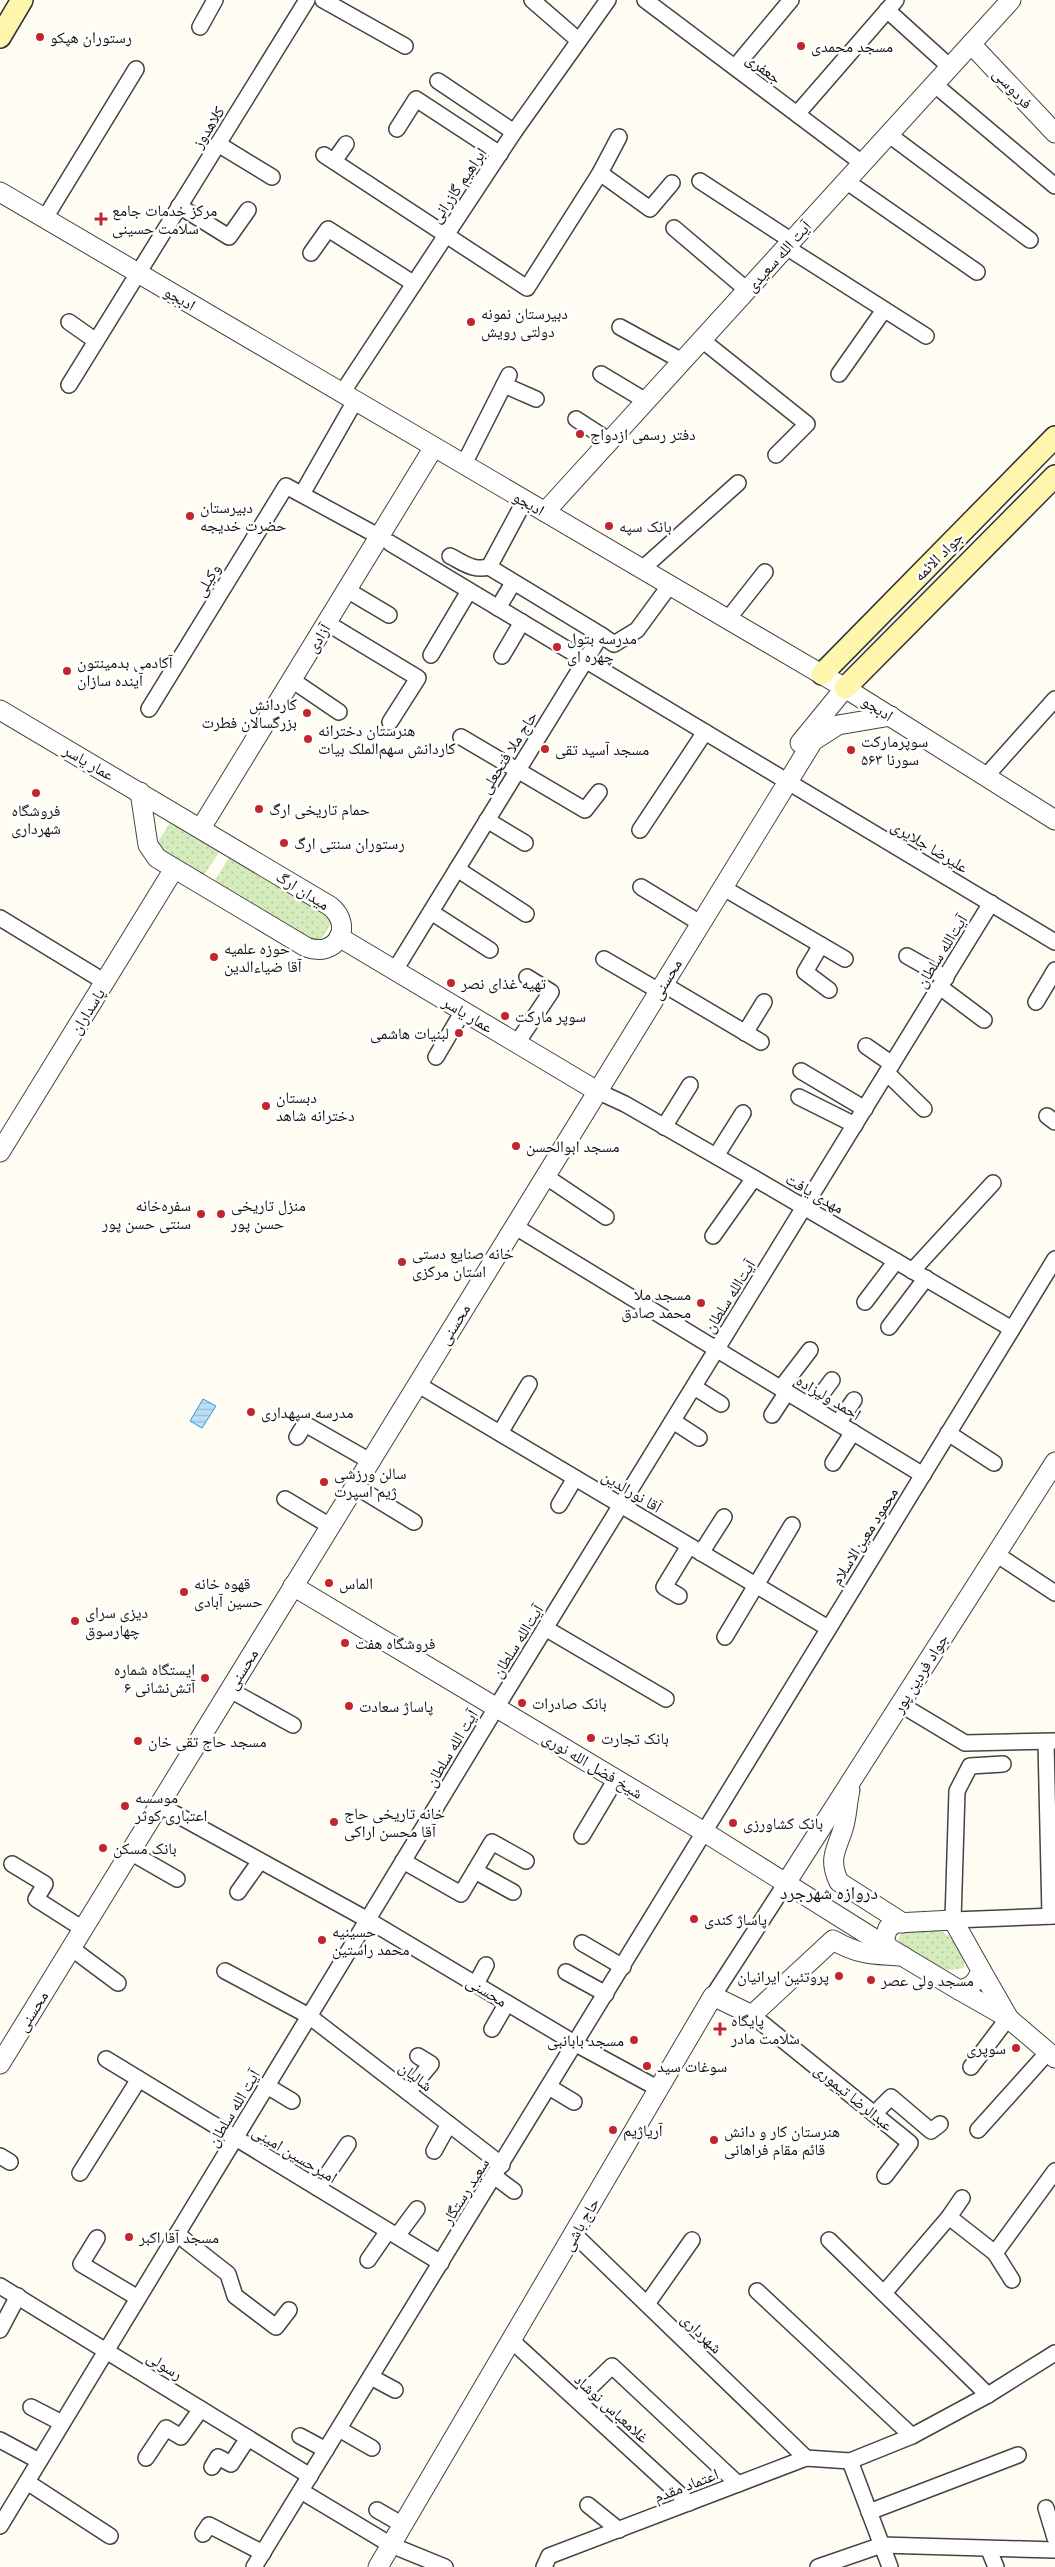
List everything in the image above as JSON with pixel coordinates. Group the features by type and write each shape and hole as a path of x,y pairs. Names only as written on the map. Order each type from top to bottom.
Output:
{"main road":[{"path":"0,37 22,0"},
{"name":"جواد الائمه","path":"822,674 1055,437"},
{"name":"جواد الائمه","path":"845,688 1055,476"}],"street":[{"path":"200,27 215,0"},
{"name":"کلاهدوز","path":"69,385 307,0"},
{"path":"323,0 405,46"},
{"path":"532,0 578,40"},
{"name":"ابراهیم گازرانی","path":"349,397 413,284 514,132 608,0"},
{"name":"جعفری","path":"645,0 862,163"},
{"path":"735,67 791,0"},
{"name":"آیت الله سعیدی","path":"545,512 1011,0"},
{"path":"797,114 891,5 950,67"},
{"name":"فردوسی","path":"971,44 1055,133"},
{"path":"45,218 136,70"},
{"path":"438,81 514,132"},
{"path":"934,84 1055,186"},
{"path":"397,129 416,99 500,154"},
{"path":"888,134 1030,240"},
{"path":"346,144 329,158 447,233 527,288 600,173 619,137"},
{"path":"218,144 272,177"},
{"path":"600,173 650,209 672,183"},
{"path":"700,181 884,310 926,336"},
{"path":"846,181 978,272"},
{"name":"ادبجو","path":"0,192 822,674 1055,820"},
{"path":"179,206 229,237 248,210"},
{"path":"674,228 747,290"},
{"path":"310,253 328,229 413,284"},
{"path":"839,374 884,310"},
{"path":"69,322 96,341"},
{"path":"620,327 682,361"},
{"path":"702,340 807,424 776,455"},
{"path":"601,374 646,401"},
{"path":"464,464 507,380 536,399"},
{"path":"302,494 349,397"},
{"path":"576,419 610,441"},
{"name":"آزادی","path":"201,828 347,590 385,540 434,447"},
{"path":"642,569 738,483"},
{"name":"وکیلی","path":"149,709 286,486 385,540 585,660"},
{"path":"450,556 479,569 489,566 525,500"},
{"path":"489,566 513,583 614,644 637,630 670,585"},
{"path":"728,619 765,572"},
{"path":"498,608 513,583"},
{"path":"347,590 389,615"},
{"path":"430,655 469,591"},
{"path":"502,656 522,622"},
{"path":"327,623 418,678 390,722"},
{"name":"حاج ملا فتحعلی","path":"395,970 600,635"},
{"name":"علیرضا جلایری","path":"585,660 1055,942"},
{"path":"292,680 339,712"},
{"name":"محسنی","path":"696,921 722,887 784,779 805,736 845,688"},
{"path":"986,775 1055,699"},
{"name":"عمار یاسر","path":"0,710 178,814"},
{"name":"محسنی","path":"0,2064 294,1586 326,1524 784,779 812,741 838,725 891,716"},
{"path":"640,830 705,732"},
{"path":"461,737 585,810 599,792"},
{"path":"140,792 148,845 157,858 306,947 321,950 334,944 339,937"},
{"name":"میدان ارگ","path":"178,814 336,910 342,924 339,937"},
{"path":"487,820 525,843"},
{"name":"پاسداران","path":"2,1146 174,869"},
{"path":"458,869 526,914"},
{"path":"641,887 696,921"},
{"path":"722,887 845,960"},
{"name":"آیت‌الله سلطان","path":"496,1708 991,903"},
{"path":"431,912 490,950"},
{"path":"0,918 105,982"},
{"name":"عمار یاسر","path":"339,937 593,1089"},
{"path":"821,945 805,972 829,990"},
{"path":"907,956 943,982 984,1020"},
{"path":"604,959 761,1042"},
{"path":"1036,1002 1055,970"},
{"path":"517,1043 551,992 527,977"},
{"path":"746,1033 764,1002"},
{"path":"436,1057 463,1011"},
{"path":"866,1046 924,1109"},
{"path":"801,1071 865,1109"},
{"path":"664,1127 690,1085"},
{"name":"محسنی","path":"326,1524 355,1486 366,1459 417,1384 545,1176 593,1089"},
{"name":"مهدی یافت","path":"593,1089 716,1156 1012,1329"},
{"path":"800,1097 855,1125"},
{"path":"716,1156 743,1112"},
{"path":"545,1176 606,1217"},
{"path":"713,1236 754,1178"},
{"path":"912,1270 993,1183"},
{"name":"احمد ولیزاده","path":"514,1226 923,1474"},
{"name":"محمود معین‌الاسلام","path":"706,1833 828,1628 1055,1259"},
{"path":"865,1302 896,1261"},
{"path":"889,1327 926,1278"},
{"path":"772,1415 784,1390 810,1350"},
{"path":"812,1407 832,1380"},
{"name":"آقا نورالدین","path":"417,1384 828,1628"},
{"path":"500,1433 529,1384"},
{"path":"694,1387 721,1404"},
{"path":"838,1423 854,1400"},
{"path":"673,1421 699,1438"},
{"path":"297,1437 305,1424 366,1459"},
{"path":"833,1463 853,1432"},
{"path":"948,1433 994,1463"},
{"name":"جواد فردین پور","path":"786,1883 1055,1462"},
{"path":"559,1506 574,1478"},
{"path":"355,1486 414,1522"},
{"path":"286,1499 326,1524"},
{"path":"679,1596 664,1587 724,1518"},
{"path":"725,1637 792,1525"},
{"path":"996,1554 1055,1593"},
{"name":"شیخ فضل الله نوری","path":"294,1586 706,1833 960,1990"},
{"path":"545,1628 666,1699"},
{"path":"230,1690 293,1725"},
{"path":"896,1952 884,1940 885,1931 892,1925 953,1920 1053,1916 1050,1741 965,1743 900,1704"},
{"name":"آیت الله سلطان","path":"2,2518 27,2482 496,1708"},
{"path":"1003,1764 970,1766 957,1791 953,1920 1008,2018"},
{"path":"582,1836 616,1779"},
{"path":"851,1782 843,1828 833,1856 833,1870 838,1882 903,1923"},
{"name":"محسنی","path":"159,1805 368,1920 576,2044 658,2089"},
{"name":"سعید رستگار","path":"254,2567 706,1833"},
{"path":"403,1861 461,1894 492,1842 526,1861"},
{"path":"130,1852 177,1880"},
{"path":"238,1892 260,1861"},
{"path":"12,1864 45,1884 36,1899 83,1929"},
{"path":"475,1871 513,1892"},
{"name":"حاج باشی","path":"378,2567 713,1996 786,1883"},
{"path":"752,2015 834,1940 850,1950 865,1954 896,1952"},
{"path":"582,1943 623,1968"},
{"path":"72,1948 118,1983"},
{"path":"476,1984 486,1965"},
{"path":"960,1990 973,1985 980,1970"},
{"name":"شالیان","path":"225,1971 309,2016 449,2124 498,2170 514,2191"},
{"path":"566,1972 606,1994"},
{"path":"960,1990 1008,2018 1052,2055 978,2130"},
{"name":"عبدالرضا تیموری","path":"713,1996 752,2015 910,2143 886,2176"},
{"path":"492,2029 507,2003"},
{"path":"971,2067 1008,2018"},
{"path":"408,2092 430,2064 418,2056"},
{"name":"امیرحسین امینی","path":"106,2059 441,2263"},
{"path":"80,2173 139,2079"},
{"path":"266,2086 292,2100"},
{"path":"549,2087 574,2102"},
{"path":"874,2114 891,2097 931,2131 940,2124"},
{"path":"434,2151 449,2124"},
{"path":"318,2188 348,2144"},
{"path":"994,2253 1055,2171"},
{"path":"884,2293 949,2217 962,2198"},
{"path":"368,2260 417,2209"},
{"path":"949,2217 994,2253 1012,2280"},
{"path":"177,2234 228,2274 235,2296 276,2327 289,2310"},
{"name":"شهرداری","path":"574,2234 806,2458"},
{"path":"97,2238 81,2264 138,2298"},
{"path":"647,2304 692,2240"},
{"path":"829,2240 988,2395"},
{"name":"رسولی","path":"0,2286 310,2476"},
{"path":"757,2291 912,2436"},
{"path":"0,2330 18,2296"},
{"name":"غلامعباس نوشاد","path":"511,2340 689,2503"},
{"path":"890,2567 850,2461 912,2436 988,2395 1055,2353"},
{"path":"577,2400 612,2366 738,2484"},
{"path":"371,2377 395,2390"},
{"path":"31,2407 62,2423"},
{"path":"146,2458 166,2428 182,2437 202,2409"},
{"path":"339,2429 372,2448"},
{"path":"300,2436 326,2450"},
{"path":"212,2467 218,2457 231,2464 248,2438"},
{"path":"0,2440 39,2461"},
{"path":"869,2512 1018,2455"},
{"name":"اعتماد مقدم","path":"544,2567 549,2556 806,2458 850,2461"},
{"path":"27,2482 110,2536"},
{"path":"301,2491 391,2545 445,2567"},
{"path":"588,2505 619,2530"},
{"path":"1046,2508 1055,2538"},
{"path":"377,2510 403,2525"},
{"path":"203,2534 209,2525 263,2553"},
{"path":"818,2567 882,2545 989,2550 1055,2550"},
{"path":"989,2550 996,2567"}],"green space":[{"path":"173,818 222,848 202,878 154,848"},
{"path":"231,854 335,917 317,947 213,884"},
{"path":"910,1929 931,1929 943,1932 961,1952 964,1967 947,1969 918,1959 898,1940 901,1933"}],"water":[{"path":"203,1399 216,1406 202,1428 190,1421"}],"place":[{"name":"رستوران هپکو","path":"40,37"},
{"name":"مسجد محمدی","path":"801,46"},
{"name":"مرکز خدمات جامع سلامت حسینی","path":"101,219"},
{"name":"دبیرستان نمونه دولتی رویش","path":"471,322"},
{"name":"دفتر رسمی ازدواج","path":"580,434"},
{"name":"دبیرستان حضرت خدیجه","path":"190,516"},
{"name":"بانک سپه","path":"609,526"},
{"name":"مدرسه بتول چهره ای","path":"557,647"},
{"name":"آکادمی بدمینتون آینده سازان","path":"67,671"},
{"name":"کاردانش بزرگسالان فطرت","path":"307,713"},
{"name":"هنرستان دخترانه کاردانش سهم‌الملک بیات","path":"308,739"},
{"name":"مسجد آسید تقی","path":"545,749"},
{"name":"سوپرمارکت سورنا ۵۶۳","path":"851,750"},
{"name":"فروشگاه شهرداری","path":"36,793"},
{"name":"حمام تاریخی ارگ","path":"259,809"},
{"name":"رستوران سنتی ارگ","path":"284,843"},
{"name":"حوزه علمیه آقا ضیاءالدین","path":"214,957"},
{"name":"تهیه غذای نصر","path":"451,983"},
{"name":"سوپر مارکت","path":"505,1016"},
{"name":"لبنیات هاشمی","path":"459,1033"},
{"name":"دبستان دخترانه شاهد","path":"266,1106"},
{"name":"مسجد ابوالحسن","path":"516,1146"},
{"name":"سفره‌خانه سنتی حسن پور","path":"201,1214"},
{"name":"منزل تاریخی حسن پور","path":"221,1214"},
{"name":"خانه صنایع دستی استان مرکزی","path":"402,1262"},
{"name":"مسجد ملا محمد صادق","path":"701,1303"},
{"name":"مدرسه سپهداری","path":"251,1412"},
{"name":"سالن ورزشی ژیم اسپرت","path":"324,1482"},
{"name":"الماس","path":"329,1583"},
{"name":"قهوه خانه حسین آبادی","path":"184,1592"},
{"name":"دیزی سرای چهارسوق","path":"75,1621"},
{"name":"فروشگاه هفت","path":"345,1643"},
{"name":"ایستگاه شماره ۶ آتش‌نشانی","path":"205,1678"},
{"name":"بانک صادرات","path":"522,1703"},
{"name":"پاساژ سعادت","path":"349,1706"},
{"name":"بانک تجارت","path":"591,1738"},
{"name":"مسجد حاج تقی خان","path":"138,1741"},
{"name":"موسسه اعتباری کوثر","path":"125,1806"},
{"name":"خانه تاریخی حاج آقا محسن اراکی","path":"334,1822"},
{"name":"بانک کشاورزی","path":"733,1823"},
{"name":"بانک مسکن","path":"103,1848"},
{"name":"پاساژ کندی","path":"694,1919"},
{"name":"حسینیه محمد راستین","path":"322,1940"},
{"name":"پروتئین ایرانیان","path":"839,1976"},
{"name":"مسجد ولی عصر","path":"871,1980"},
{"name":"پایگاه سلامت مادر","path":"720,2029"},
{"name":"مسجد بابانبی","path":"634,2040"},
{"name":"سوپری","path":"1016,2048"},
{"name":"سوغات سید","path":"647,2066"},
{"name":"آریاژیم","path":"613,2130"},
{"name":"هنرستان کار و دانش قائم مقام فراهانی","path":"714,2140"},
{"name":"مسجد آقا اکبر","path":"129,2237"}],"district":[{"name":"دروازه شهرجرد","path":"829,1893"}]}
